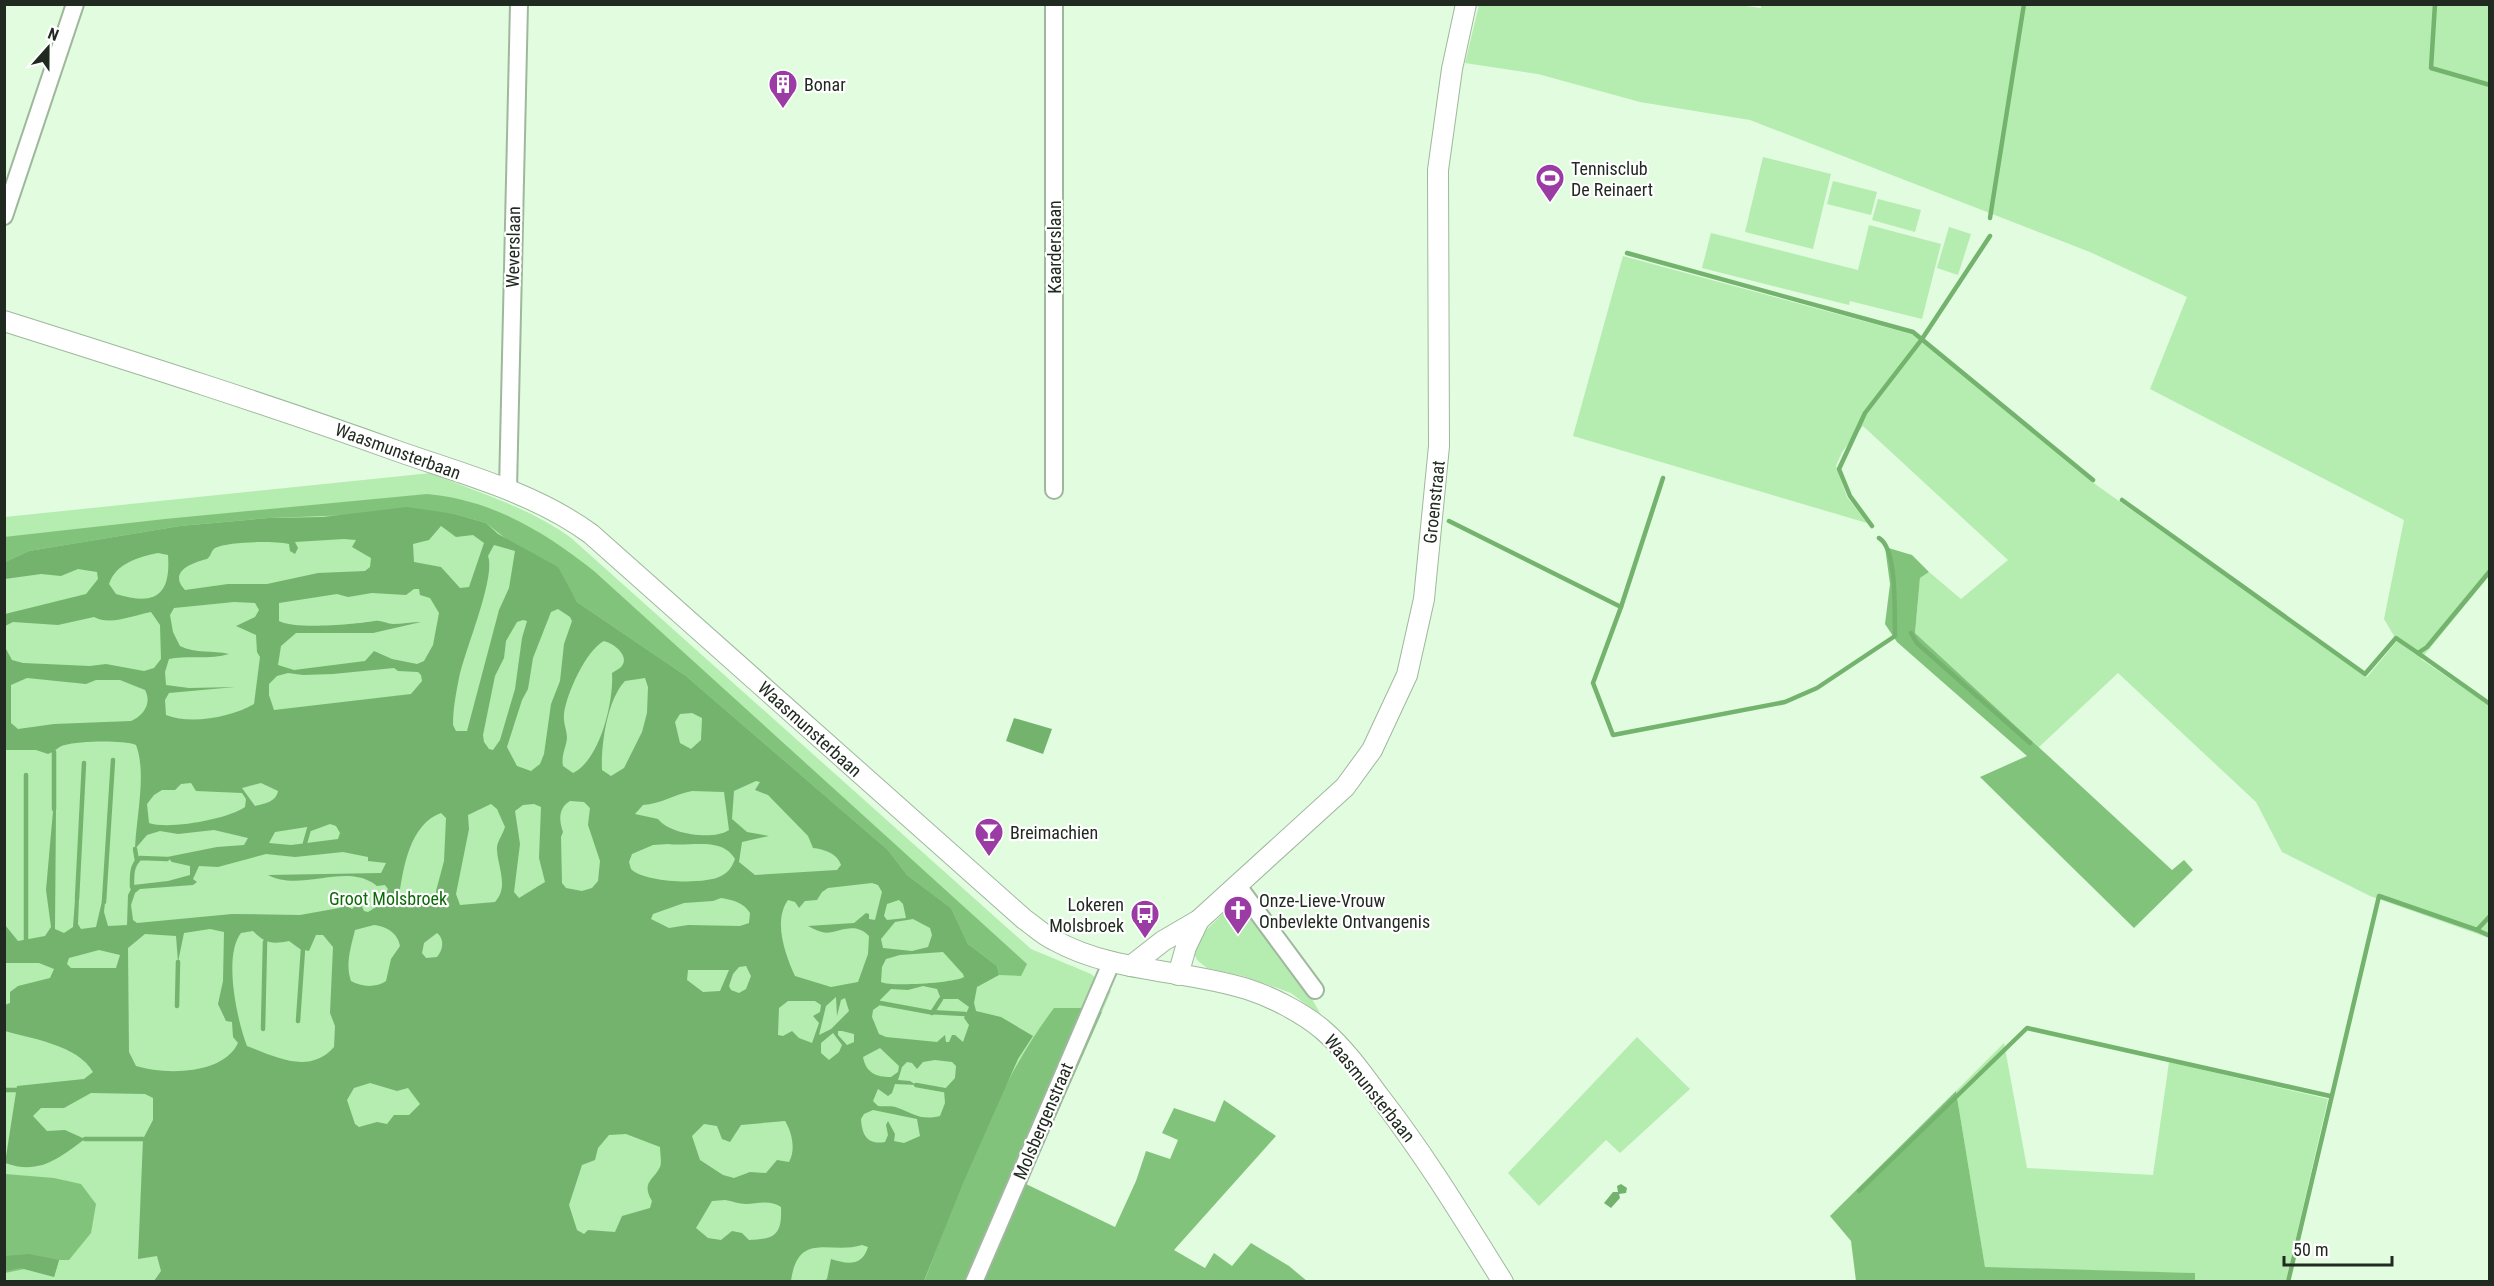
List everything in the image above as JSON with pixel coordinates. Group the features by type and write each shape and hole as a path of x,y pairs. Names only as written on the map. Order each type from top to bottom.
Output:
{"street":[{"path":"4,216 75,4"},
{"name":"Weverslaan","path":"508,489 519,4"},
{"name":"Kaarderslaan","path":"1054,4 1054,490"},
{"name":"Groenstraat","path":"1122,963 1199,920 1345,787 1372,750 1407,675 1424,599 1440,446 1438,170 1452,69 1466,4"},
{"name":"Waasmunsterbaan","path":"4,321 309,419 508,489 566,516 591,534 1024,920 1053,940 1079,952 1122,963 1247,989 1284,1006 1322,1029 1348,1055 1396,1118 1434,1172 1503,1281"},
{"path":"1238,886 1315,990"},
{"name":"Groenstraat","path":"1178,975 1186,947 1199,920"},
{"name":"Molsbergenstraat","path":"974,1281 1122,963"}],"green space":[{"path":"1731,4 1761,8 1761,4 2489,5 2489,576 2421,659 2489,705 2489,938 2370,896 2282,852 2256,802 2118,673 2039,747 1915,633 1920,578 1929,572 1961,599 2008,560 1863,426 1842,452 1836,466 1847,497 1867,523 1573,436 1623,256 1922,337 2095,484 2367,677 2397,641 2384,619 2404,520 2150,389 2187,297 2090,252 1750,120 1640,102 1538,74 1465,63 1479,5"},
{"path":"1763,157 1831,174 1813,249 1745,232"},
{"path":"1833,181 1877,192 1871,215 1827,204"},
{"path":"1878,199 1921,210 1915,232 1872,220"},
{"path":"1869,225 1941,244 1922,319 1850,301 1849,305 1702,268 1711,233 1858,270"},
{"path":"1949,227 1971,234 1958,275 1937,268"},
{"name":"Groot Molsbroek","path":"431,473 503,501 554,526 570,537 1031,949 1091,974 1111,991 1102,1012 1080,1008 958,1281 5,1281 5,517"},
{"path":"1236,901 1283,956 1322,1017 1291,993 1243,976 1207,968 1197,960 1193,951 1197,939"},
{"path":"1637,1037 1690,1089 1620,1153 1606,1140 1539,1206 1508,1173"},
{"path":"2004,1043 2027,1168 2153,1175 2169,1062 2328,1099 2286,1281 2195,1282 2195,1273 1985,1268 1956,1091"}],"shaded area":[{"path":"427,494 451,497 495,510 556,543 594,571 1027,964 1021,976 999,975 997,966 968,944 951,908 907,875 888,850 686,676 577,602 568,588 486,523 455,514 433,512 269,518 180,526 29,551 5,562 4,537"},
{"name":"Groot Molsbroek","path":"407,507 455,514 486,523 498,534 558,567 577,602 686,676 888,850 907,875 951,908 968,944 997,966 999,975 977,987 974,1003 976,1011 1001,1017 1033,1036 1018,1059 963,1183 924,1281 824,1281 827,1279 831,1259 848,1263 858,1261 868,1247 862,1245 808,1250 801,1255 795,1265 791,1281 154,1281 161,1271 157,1256 138,1259 143,1139 153,1120 153,1098 145,1094 91,1093 64,1108 41,1108 33,1116 47,1131 65,1130 85,1139 57,1159 38,1166 17,1166 5,1163 17,1086 84,1079 93,1072 77,1055 66,1049 5,1031 5,1005 10,1003 10,992 18,986 50,978 54,969 39,963 4,963 5,925 18,941 45,936 51,927 46,890 53,811 56,807 55,929 64,933 73,927 75,899 79,899 78,924 81,929 96,927 102,901 105,902 104,912 108,926 127,925 128,895 133,885 168,881 190,875 190,866 172,862 167,857 217,847 244,845 248,838 214,830 178,834 160,831 147,835 135,849 141,782 136,745 112,742 80,743 63,746 48,754 36,750 5,750 5,647 12,660 23,663 90,666 106,664 144,671 154,668 161,659 160,625 151,612 115,620 94,617 58,625 13,622 5,626 5,614 86,594 98,579 97,572 78,569 61,576 41,574 5,579 5,562 29,551 180,526 269,518 323,517","holes":["441,526 456,537 473,535 484,543 469,587 460,588 441,567 414,562 413,544 429,540","356,540 352,547 371,558 370,567 365,571 318,573 267,584 228,584 185,590 180,584 180,573 194,563 207,559 215,548 251,542 282,543 289,544 290,551 295,554 298,548 295,542","494,545 515,551 509,588 499,610 467,731 456,731 453,719 462,666 488,581 488,556","158,553 168,555 167,580 163,589 150,598 141,599 116,594 109,584 112,577 123,566 136,559","414,589 419,589 420,595 430,598 439,613 433,645 424,661 417,664 392,659 374,651 365,661 294,670 278,665 281,646 296,633 373,633 421,622 393,624 377,621 326,626 287,624 279,621 279,603 337,594 348,597 372,593 406,595","234,602 255,603 259,610 255,617 236,626 256,635 257,652 260,657 254,704 234,713 211,718 187,719 166,715 165,700 169,693 235,687 189,688 166,685 165,672 169,659 215,657 229,654 192,650 180,646 173,632 170,615 174,608","558,609 572,621 564,644 560,681 551,704 544,754 540,764 531,771 517,766 507,747 522,700 528,689 533,658 551,612","527,621 522,638 515,689 500,740 493,750 489,749 484,742 483,735 495,676 504,658 506,641 517,622","604,641 620,651 624,663 612,673 611,699 598,743 583,766 573,773 563,766 567,738 564,714 573,685 584,663 597,646","394,668 398,671 418,672 422,681 411,694 274,710 269,695 269,684 277,676 288,673 333,674","27,678 86,684 96,680 120,680 145,690 147,695 146,708 131,721 54,724 18,729 11,723 11,685","645,678 648,687 647,713 642,732 624,768 611,776 602,770 604,736 610,711 625,681","692,713 702,718 701,740 691,749 680,743 675,722 680,714","756,781 760,782 755,790 768,795 808,836 813,848 830,853 841,865 837,870 755,875 739,862 742,842 769,836 747,832 732,819 734,791","191,783 196,791 242,793 246,799 245,807 226,816 170,825 149,823 147,804 154,795 162,790 175,790 181,784","261,783 278,791 269,802 255,806 242,788","692,791 724,792 729,830 713,835 692,834 671,829 658,819 635,814 643,805","570,801 584,802 590,808 588,825 600,861 598,881 592,888 582,891 566,888 562,883 561,837 563,832 560,815 563,807","491,804 497,809 505,827 497,847 502,884 495,902 460,905 456,894 469,829 468,815","534,804 541,807 539,858 545,882 519,898 514,892 520,844 515,811 523,805","441,813 446,818 444,861 436,891 437,901 433,903 418,904 399,897 410,848 415,837 430,819","330,824 336,826 340,833 338,839 291,845 269,843 275,832 307,827 311,831","653,845 714,845 722,847 735,859 730,869 724,874 702,881 661,880 638,874 631,869 629,862 632,854","343,852 368,857 368,861 386,863 381,873 268,875 281,880 295,881 352,876 365,879 377,886 385,885 388,889 381,904 368,912 364,911 360,902 352,909 344,904 339,908 300,915 232,914 137,923 133,920 131,905 135,893 140,889 193,885 197,882 193,879 199,866 218,867 266,854 295,857","872,883 878,885 882,892 875,920 869,919 869,914 866,913 854,923 808,926 827,933 851,928 863,931 869,936 868,954 858,982 831,987 795,976 784,948 781,918 788,900 795,902 799,908 805,901 817,900 828,888","721,898 741,904 750,913 749,923 740,926 688,925 669,928 651,919 653,914 684,903 713,901","899,900 903,904 906,918 887,920 884,916 887,904","913,919 930,928 932,935 928,947 912,951 883,948 881,939 895,922","374,925 383,927 391,931 399,941 400,946 391,959 386,981 373,986 351,981 349,956 355,930","210,929 224,932 223,981 218,1004 226,1021 232,1022 233,1037 238,1043 230,1054 207,1067 192,1070 162,1071 136,1066 129,1052 128,948 145,934 176,936 178,962 184,933","253,931 266,941 274,943 289,941 300,949 309,951 316,935 323,935 333,947 330,1013 335,1026 334,1047 325,1055 303,1062 281,1059 247,1046 239,1021 234,988 233,957 241,933","437,933 442,941 437,957 426,958 422,953 424,943","99,950 120,955 116,968 71,968 67,964 69,958","943,952 964,977 922,984 881,982 882,967 886,959 900,955","746,966 751,976 746,989 739,993 731,990 729,986 733,974 739,967","688,970 729,970 720,991 703,992 687,980","923,986 937,989 941,999 958,999 969,1007 964,1018 969,1025 963,1042 955,1035 952,1035 949,1042 946,1042 945,1035 937,1042 886,1037 879,1034 872,1017 873,1010 880,1005 880,1000 891,989 908,990","836,997 837,1016 841,1000 845,998 849,1011 831,1029 819,1035 826,1006","788,1001 815,1001 821,1005 820,1012 813,1016 819,1023 812,1043 799,1038 792,1031 783,1036 778,1035 779,1008","838,1031 854,1034 854,1042 847,1045 838,1035","833,1033 842,1045 839,1052 829,1060 821,1053 821,1043","880,1048 899,1066 898,1072 891,1077 872,1073 863,1057","935,1060 952,1062 956,1066 955,1078 944,1090 945,1103 940,1116 917,1116 895,1107 878,1106 873,1101 878,1089 888,1096 892,1093 895,1084 916,1085 910,1081 898,1080 902,1067 907,1062 912,1063 917,1069 923,1062","370,1083 397,1091 408,1088 420,1104 409,1115 394,1115 387,1124 377,1122 359,1127 355,1124 347,1100 354,1088","873,1110 917,1119 920,1136 904,1143 894,1141 895,1134 888,1121 886,1125 888,1135 885,1142 870,1140 863,1130 861,1119 864,1114","785,1121 792,1141 789,1162 777,1160 766,1173 750,1172 734,1178 723,1175 700,1160 692,1136 704,1124 717,1126 722,1139 730,1142 741,1125","626,1134 660,1147 660,1167 648,1186 652,1201 650,1208 622,1216 615,1232 588,1230 584,1234 577,1230 569,1205 582,1165 595,1160 598,1148 609,1135","725,1200 741,1204 768,1203 781,1207 778,1229 771,1236 749,1240 742,1233 732,1231 721,1240 708,1238 696,1228 712,1201"]},
{"path":"1885,547 1912,555 1929,572 1920,578 1915,633 2172,870 2184,860 2193,870 2134,928 1980,777 2027,756 1897,642 1885,624 1890,584"},
{"path":"1014,718 1052,729 1043,754 1006,741"},
{"path":"1054,1008 1080,1008 1102,1012 1026,1184 1115,1227 1136,1181 1146,1151 1170,1159 1178,1140 1162,1133 1174,1108 1215,1122 1224,1100 1276,1136 1174,1250 1205,1268 1214,1253 1232,1266 1251,1243 1289,1266 1307,1281 924,1282 965,1176 996,1105 1013,1071"},
{"path":"1956,1091 1985,1267 2195,1273 2195,1281 1856,1281 1851,1241 1830,1216"},
{"path":"5,1174 54,1178 81,1184 96,1204 91,1233 69,1260 59,1260 54,1277 43,1265 5,1273"},
{"path":"1621,1184 1627,1188 1626,1193 1619,1194 1620,1198 1611,1208 1604,1203 1613,1192 1618,1192 1617,1186"},
{"path":"29,1254 59,1260 54,1277 20,1268 5,1271 5,1256"}],"waterway":[{"path":"1990,218 2024,4"},
{"path":"2435,4 2431,68 2490,85"},
{"path":"1872,526 1850,496 1839,469 1865,413 1922,339 1990,236"},
{"path":"1627,253 1913,332 2093,480"},
{"path":"1663,478 1621,607 1593,683 1613,735 1785,702 1817,688 1895,636 1892,568 1885,544 1879,538"},
{"path":"2122,500 2365,674 2396,638 2418,653"},
{"path":"1449,521 1621,607"},
{"path":"2490,571 2427,647 2418,653 2490,704"},
{"path":"1911,633 1917,643 2030,743"},
{"path":"54,752 54,809"},
{"path":"104,902 113,760"},
{"path":"77,899 84,763"},
{"path":"26,775 26,940"},
{"path":"305,843 309,829"},
{"path":"135,849 137,861"},
{"path":"132,887 132,875 140,858 167,859"},
{"path":"2288,1282 2379,896 2477,930 2490,916"},
{"path":"2477,930 2490,936"},
{"path":"263,1029 265,942"},
{"path":"298,1021 303,949"},
{"path":"177,1006 178,962"},
{"path":"932,1013 941,999"},
{"path":"880,1003 929,1012 965,1014"},
{"path":"1859,1191 2027,1028 2330,1096"},
{"path":"916,1085 944,1090"},
{"path":"4,1090 17,1090"},
{"path":"85,1139 143,1139"}],"place":[{"name":"Bonar","path":"783,110"},
{"name":"Tennisclub De Reinaert","path":"1550,204"},
{"name":"Breimachien","path":"989,858"},
{"name":"Onze-Lieve-Vrouw Onbevlekte Ontvangenis","path":"1238,936"},
{"name":"Lokeren Molsbroek","path":"1145,940"}]}
